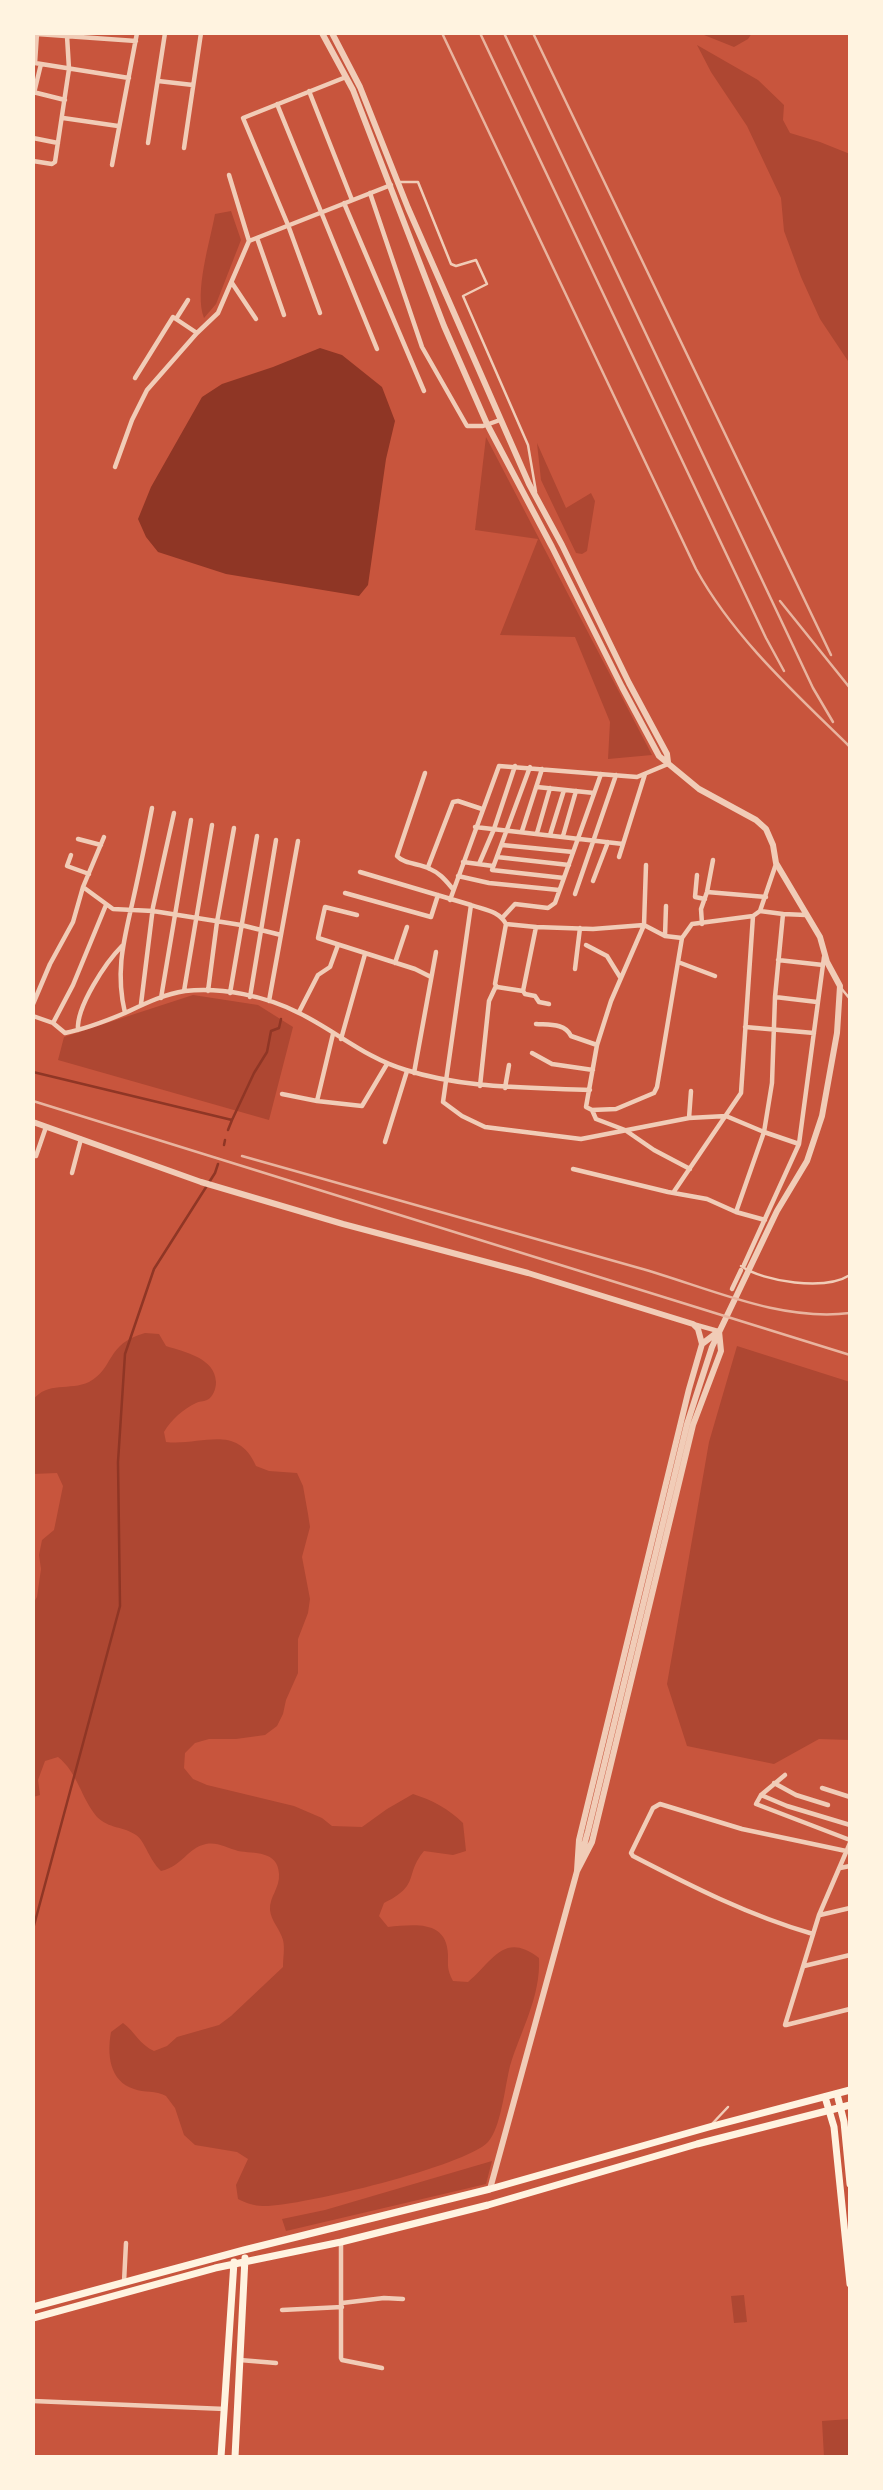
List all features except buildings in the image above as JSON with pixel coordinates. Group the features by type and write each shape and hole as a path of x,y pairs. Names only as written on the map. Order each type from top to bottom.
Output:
{"main road":[{"path":"33,2307 244,2250 490,2189 850,2090"},
{"path":"837,2094 841,2107 850,2184"},
{"path":"825,2097 834,2127 850,2284"},
{"path":"33,2318 234,2264 341,2242 488,2205 697,2144 850,2105"},
{"path":"235,2457 246,2262 244,2250"},
{"path":"221,2457 234,2253"}],"street":[{"path":"112,165 137,33"},
{"path":"148,143 165,33"},
{"path":"184,148 201,33"},
{"path":"322,33 346,77 444,326 487,424 659,756 699,789 756,820 766,829 774,845 776,863 760,911 753,916 692,924 682,938 654,1093 616,1109 592,1110 586,1107 597,1045 620,977 633,954 644,925 646,865"},
{"path":"332,33 360,87 441,287 500,420 537,500 667,754 669,763"},
{"path":"129,78 34,61 37,34 136,41"},
{"path":"33,161 53,164 58,143 69,69 63,35"},
{"path":"41,64 34,93 65,100"},
{"path":"320,313 288,225 243,118 346,77"},
{"path":"158,81 193,85"},
{"path":"309,91 352,200"},
{"path":"276,104 377,349"},
{"path":"62,118 118,126"},
{"path":"33,138 58,143"},
{"path":"115,467 132,420 147,390 197,332 218,313 249,241 229,175"},
{"path":"249,241 398,182"},
{"path":"370,194 422,347 467,426 500,420"},
{"path":"344,203 424,391"},
{"path":"257,238 284,315"},
{"path":"232,282 256,318"},
{"path":"176,319 188,300"},
{"path":"135,378 173,317 197,332"},
{"path":"586,618 594,613"},
{"path":"450,900 500,765 637,777 669,763"},
{"path":"479,864 515,766"},
{"path":"530,767 492,870 564,878"},
{"path":"522,831 542,769"},
{"path":"425,773 397,856 402,861 428,867 442,876 453,890"},
{"path":"503,918 515,904 552,907 601,774"},
{"path":"619,857 645,774"},
{"path":"575,894 616,775"},
{"path":"537,787 594,793"},
{"path":"537,833 550,789"},
{"path":"551,835 564,790"},
{"path":"564,836 576,791"},
{"path":"428,867 453,802 458,801 482,809"},
{"path":"125,1013 119,973 152,808"},
{"path":"141,1004 153,911 174,813"},
{"path":"161,998 191,820"},
{"path":"184,991 212,825"},
{"path":"475,827 623,844"},
{"path":"208,991 234,828"},
{"path":"33,1004 50,964 73,922 83,887 104,836"},
{"path":"230,993 257,836"},
{"path":"78,839 101,845"},
{"path":"250,997 276,840"},
{"path":"269,1001 298,841"},
{"path":"593,881 608,842"},
{"path":"502,845 573,852"},
{"path":"71,855 67,866 89,874"},
{"path":"497,857 569,865"},
{"path":"702,924 701,909 708,892 713,860"},
{"path":"463,862 493,866"},
{"path":"490,2189 588,1832 687,1424 712,1347 777,1211 807,1161 822,1116 836,1033 840,986 820,937 776,863"},
{"path":"360,872 499,914 503,918 506,924 496,986 489,1001 480,1086"},
{"path":"696,875 695,897 705,899"},
{"path":"458,876 489,883 559,890"},
{"path":"83,887 113,909 174,914 241,925 281,935"},
{"path":"708,892 766,897"},
{"path":"345,893 431,917 438,895"},
{"path":"53,1023 73,985 106,905"},
{"path":"471,905 444,1080 443,1102 462,1116 485,1127 581,1139 689,1118 726,1116 799,1144"},
{"path":"665,936 666,906"},
{"path":"357,915 323,908 318,938 432,977"},
{"path":"760,911 806,915"},
{"path":"736,1212 764,1132 772,1083 775,997 783,914"},
{"path":"673,1193 741,1093 753,916"},
{"path":"506,924 580,928 644,925 665,936 682,938"},
{"path":"395,963 407,927"},
{"path":"523,991 536,927"},
{"path":"575,969 580,928"},
{"path":"299,1012 318,975 330,967 338,945"},
{"path":"586,945 607,956 620,977"},
{"path":"78,1030 81,1013 108,960 123,946"},
{"path":"414,1073 436,952"},
{"path":"732,1289 799,1144 824,952"},
{"path":"341,1039 365,954"},
{"path":"778,960 823,965"},
{"path":"678,962 715,976"},
{"path":"496,986 523,991 536,996 539,1002 549,1004"},
{"path":"33,1016 53,1023 65,1033 184,991 230,993 269,1001 299,1012 374,1059 414,1073 480,1086 590,1090"},
{"path":"775,997 817,1002"},
{"path":"536,1024 563,1027 568,1029 571,1036 597,1045"},
{"path":"745,1027 814,1033"},
{"path":"317,1101 333,1034"},
{"path":"532,1053 552,1064 593,1070"},
{"path":"282,1094 362,1106 387,1064"},
{"path":"505,1088 509,1065"},
{"path":"385,1142 407,1071"},
{"path":"689,1118 691,1091"},
{"path":"592,1110 596,1119 625,1130 654,1150 690,1169"},
{"path":"33,1122 208,1184 343,1224 528,1273 693,1324 714,1333 721,1350 693,1425 592,1842 577,1871"},
{"path":"36,1156 46,1127"},
{"path":"72,1172 81,1139"},
{"path":"573,1169 707,1199 736,1212 765,1220"},
{"path":"577,1871 579,1840 702,1344 698,1329 693,1324"},
{"path":"702,1344 714,1333"},
{"path":"785,1775 756,1803 850,1841 819,1915 785,2025 850,2009"},
{"path":"774,1783 796,1795 828,1805"},
{"path":"822,1788 850,1797"},
{"path":"761,1796 850,1825"},
{"path":"813,1934 768,1921 675,1878 631,1853 653,1808 660,1804 742,1829 846,1852"},
{"path":"839,1868 850,1866"},
{"path":"819,1915 850,1908"},
{"path":"803,1966 850,1955"},
{"path":"341,2242 342,2360 382,2368"},
{"path":"124,2283 126,2243"},
{"path":"282,2310 384,2298 403,2299"},
{"path":"240,2360 276,2363"},
{"path":"33,2401 225,2409"}],"lane":[{"path":"398,182 418,182 451,264 456,266 475,260 487,284 463,296 528,445 537,500 530,505"},
{"path":"840,986 850,999"},
{"path":"742,1267 752,1274 793,1282 826,1283 850,1275"},
{"path":"709,2127 728,2107"}],"shaded area":[{"path":"699,33 752,33 748,39 734,47"},
{"path":"697,45 758,80 784,105 783,120 790,133 850,154 850,364 820,319 801,277 784,231 781,198 747,126 711,72"},
{"path":"231,211 241,240 216,304 204,318 201,307 202,281 215,214"},
{"path":"320,348 342,355 382,387 395,421 386,459 368,585 359,596 226,574 158,552 146,537 138,519 151,487 202,397 222,384"},
{"path":"486,437 652,755 608,759 610,722 575,637 500,635 538,539 475,530"},
{"path":"537,443 566,508 591,493 595,501 587,551 582,554 576,553 541,480"},
{"path":"193,995 258,1005 293,1027 269,1120 58,1060 64,1037"},
{"path":"145,1333 159,1334 166,1346 198,1357 210,1367 216,1382 209,1399 186,1408 170,1423 164,1432 166,1442 217,1439 229,1441 248,1453 256,1466 269,1471 297,1473 303,1486 310,1527 302,1557 310,1599 308,1613 298,1639 298,1673 277,1726 265,1735 209,1739 195,1743 185,1753 184,1768 193,1779 207,1785 294,1806 322,1818 332,1826 362,1827 413,1794 427,1799 452,1813 463,1823 466,1851 453,1855 424,1851 408,1885 396,1897 384,1903 379,1916 388,1927 418,1925 442,1935 453,1981 468,1982 492,1958 508,1948 527,1950 539,1958 534,1999 510,2066 496,2127 488,2142 473,2152 448,2162 344,2193 282,2205 263,2206 238,2199 236,2185 248,2159 237,2152 195,2145 184,2135 175,2108 166,2096 126,2085 119,2080 110,2058 111,2032 123,2023 154,2051 167,2046 177,2037 219,2025 283,1967 283,1940 270,1910 278,1884 278,1866 270,1857 258,1853 206,1844 161,1871 136,1835 106,1824 97,1817 70,1770 58,1757 45,1761 38,1780 40,1795 33,1797 33,1604 37,1597 41,1569 39,1555 42,1540 54,1530 63,1486 57,1473 33,1474 33,1400 45,1390 89,1382 103,1370 123,1343"},
{"path":"737,1346 850,1382 850,1740 819,1739 774,1764 687,1746 667,1684 709,1442"},
{"path":"492,2161 486,2184 286,2231 282,2219 325,2210"},
{"path":"744,2295 747,2322 734,2323 731,2296"},
{"path":"850,2419 850,2457 824,2457 822,2421"}],"waterway":[{"path":"232,1120 267,1052 271,1031 279,1028 281,1019"},
{"path":"33,1072 232,1120 228,1130"},
{"path":"224,1145 225,1140"},
{"path":"33,1929 120,1606 118,1462 125,1354 154,1269 215,1173 218,1164"}],"railway":[{"path":"442,33 696,569 728,618 766,663 850,747"},
{"path":"480,33 784,671"},
{"path":"504,33 813,688 833,722"},
{"path":"533,33 831,655"},
{"path":"780,601 850,688"},
{"path":"33,1101 850,1355"},
{"path":"242,1156 639,1268 770,1308 823,1314 850,1313"}]}
